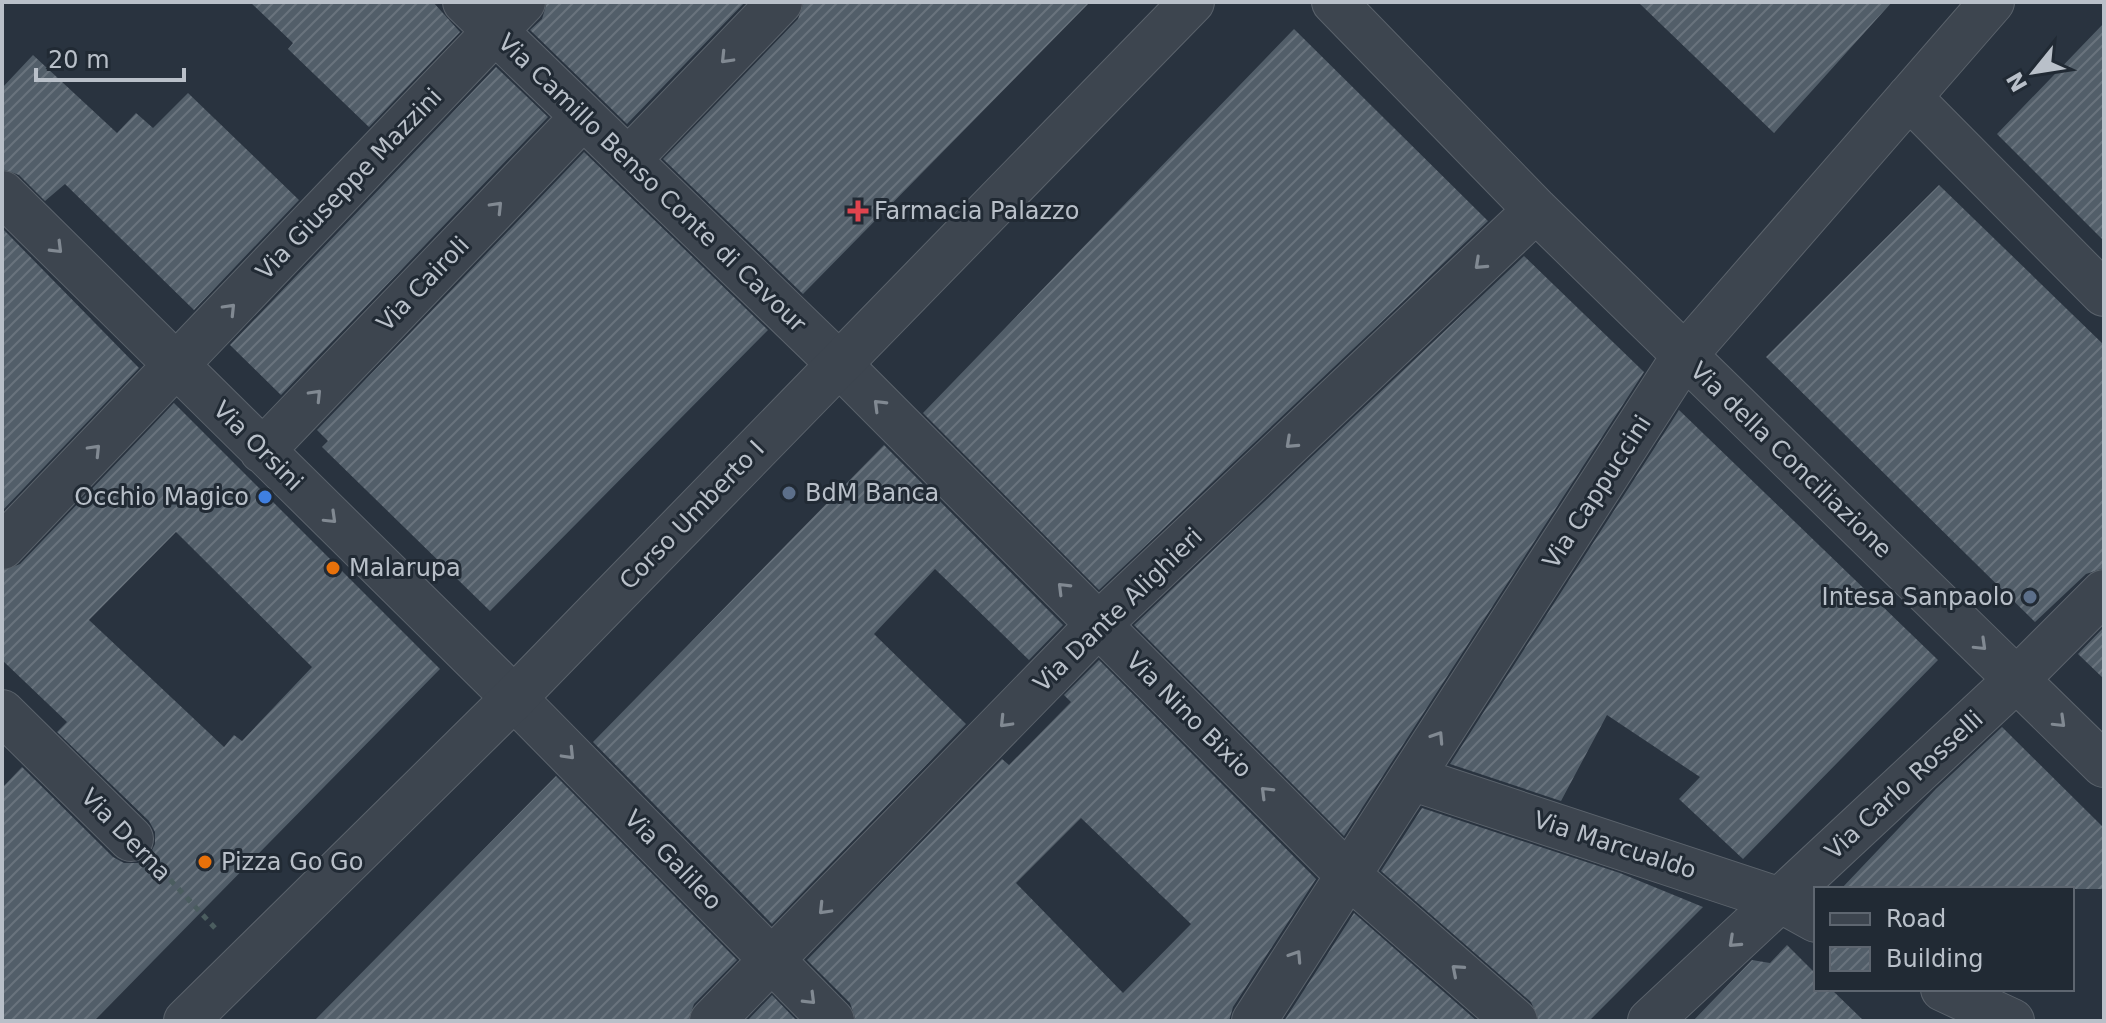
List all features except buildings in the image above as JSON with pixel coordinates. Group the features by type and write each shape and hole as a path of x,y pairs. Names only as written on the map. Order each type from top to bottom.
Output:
{"street":[{"path":"628,160 780,2"},
{"name":"Corso Umberto I","path":"186,1021 514,698 1192,2"},
{"name":"Via della Conciliazione","path":"1334,2 1536,210 2104,765"},
{"name":"Via Cappuccini","path":"1254,1021 1684,356 1992,2"},
{"name":"Via Camillo Benso Conte di Cavour","path":"494,12 583,117 839,364"},
{"name":"Via Giuseppe Mazzini","path":"2,547 176,365 494,12"},
{"path":"1909,97 2104,294"},
{"name":"Via Cairoli","path":"262,451 583,117"},
{"name":"Via Orsini","path":"2,193 514,698"},
{"name":"Via Dante Alighieri","path":"712,1021 773,962 1099,624 1536,210"},
{"name":"Via Nino Bixio","path":"839,364 1348,875 1515,1021"},
{"name":"Via Carlo Rosselli","path":"1820,887 2104,592"},
{"name":"Via Galileo","path":"514,698 832,1021"},
{"name":"Via Derna","path":"2,712 131,839"},
{"name":"Via Marcualdo","path":"1411,778 1798,910"},
{"name":"Via Carlo Rosselli","path":"1650,1021 1798,910 1814,893"},
{"path":"1947,991 2012,1021"}],"path":[{"name":"Via Derna","path":"131,839 246,961"}],"place":[{"name":"Farmacia Palazzo","path":"858,211"},
{"name":"BdM Banca","path":"789,493"},
{"name":"Occhio Magico","path":"265,497"},
{"name":"Malarupa","path":"333,568"},
{"name":"Intesa Sanpaolo","path":"2030,597"},
{"name":"Pizza Go Go","path":"205,862"}]}
